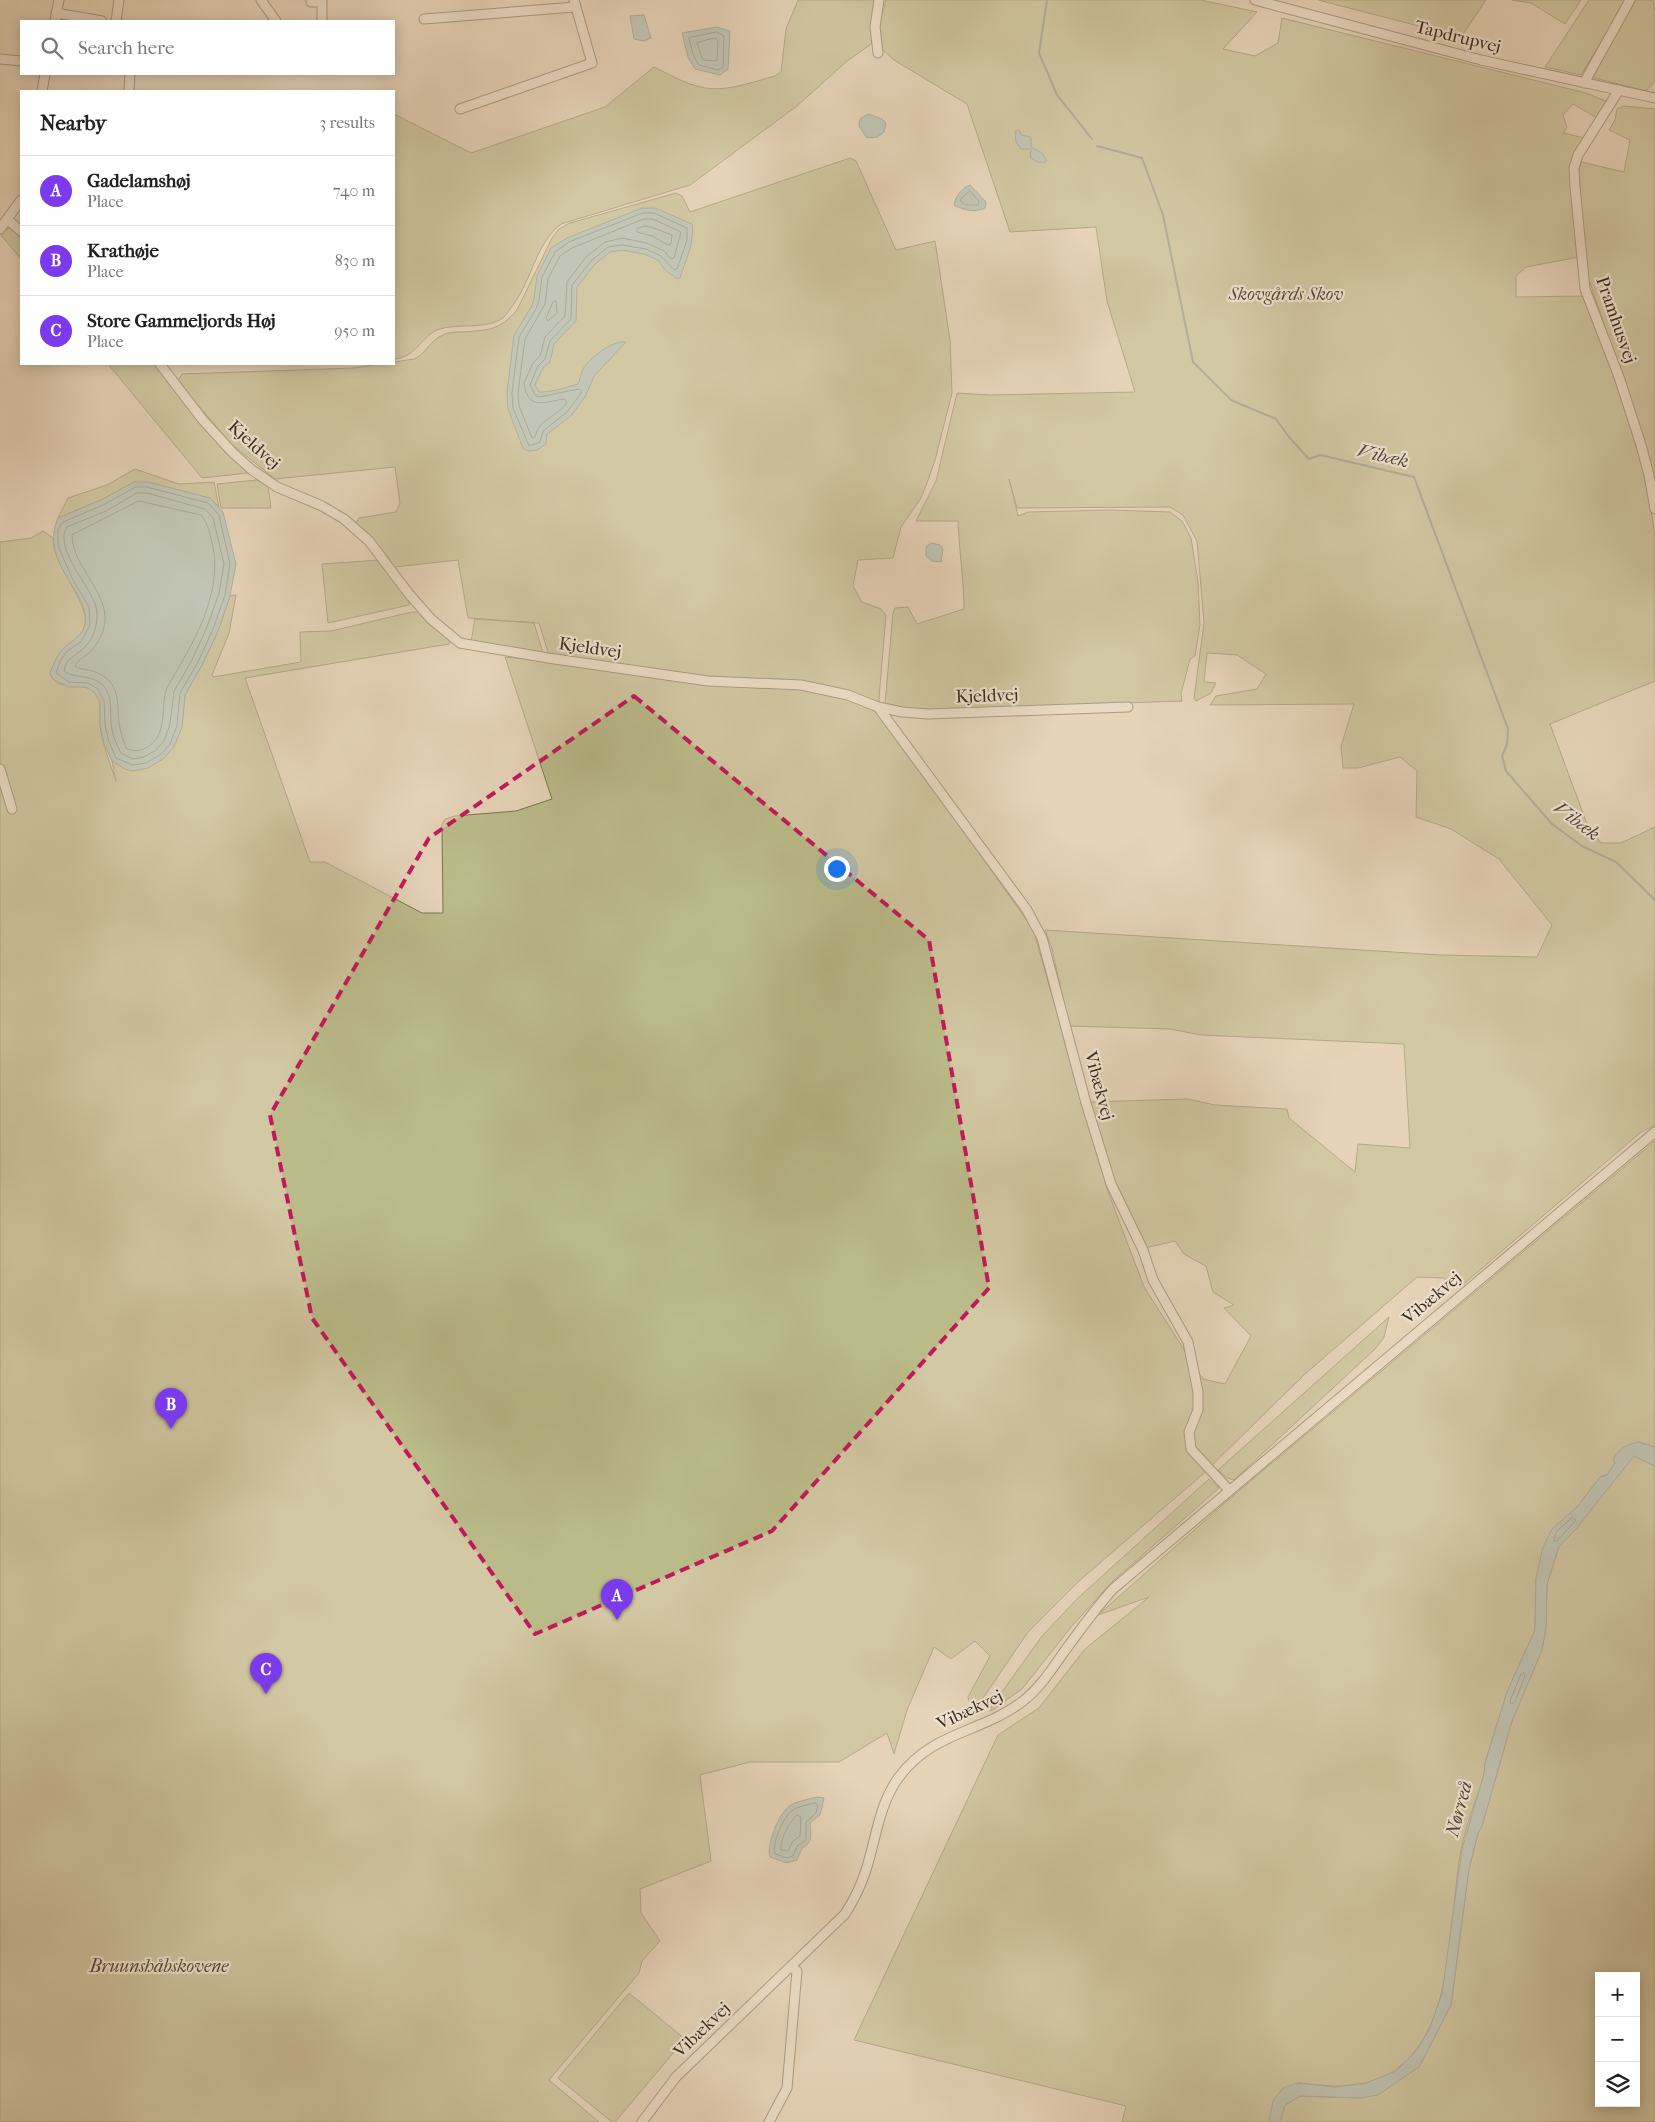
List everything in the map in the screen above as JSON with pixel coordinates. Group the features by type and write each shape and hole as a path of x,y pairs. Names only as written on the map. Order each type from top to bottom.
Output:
{"street":[{"path":"59,0 56,17 90,20"},
{"path":"116,20 119,0"},
{"path":"261,0 275,20"},
{"path":"311,0 311,2 322,2 322,20"},
{"path":"878,53 875,27 879,0"},
{"name":"Tapdrupvej","path":"1255,0 1481,60 1655,98"},
{"path":"1584,82 1630,0"},
{"path":"424,19 575,4 592,63 460,109"},
{"path":"0,59 20,61"},
{"path":"42,90 45,75"},
{"path":"129,90 130,75"},
{"name":"Pramhusvej","path":"1619,90 1578,155 1574,168 1575,186 1585,289 1641,445 1655,509"},
{"path":"0,229 20,202"},
{"path":"8,220 20,229"},
{"name":"Kjeldvej","path":"161,365 202,419 232,452 252,470 277,486 322,506 344,519 369,541 409,594 431,619 460,643 478,648 708,681 801,685 848,695 878,707 902,712 928,714 1128,707"},
{"name":"Vibækvej","path":"878,707 1027,910 1042,938 1086,1103 1111,1184 1143,1250 1153,1280 1188,1342 1198,1392 1198,1410 1189,1432 1191,1450 1230,1490"},
{"path":"0,769 12,809"},
{"name":"Vibækvej","path":"642,2122 676,2077 845,1914 859,1891 888,1796 910,1764 925,1750 942,1740 1004,1714 1024,1701 1041,1683 1093,1612 1113,1589 1655,1132"},
{"path":"769,2122 787,2088 797,1972 792,1966"}],"highlighted area":[{"path":"634,696 929,940 989,1288 772,1531 535,1634 312,1318 270,1115 429,838"}],"green space":[{"path":"798,0 875,0 872,41 870,45 847,61 797,106 690,185 561,224 546,241 519,295 504,317 489,324 437,330 426,337 413,351 401,358 395,359 395,115 471,153 605,107 654,67 689,84 719,89 775,76 781,72 786,29"},
{"path":"886,0 1201,0 1257,12 1223,49 1255,56 1278,43 1282,18 1586,93 1608,102 1597,118 1573,104 1563,115 1567,127 1562,135 1564,133 1584,138 1575,157 1579,257 1526,267 1516,276 1516,297 1584,296 1627,414 1644,475 1650,506 1655,537 1655,681 1550,724 1587,824 1601,843 1621,843 1655,827 1655,1125 1641,1132 1460,1287 1443,1278 1417,1277 1305,1374 1203,1474 1079,1581 1028,1632 973,1713 968,1697 990,1656 975,1641 951,1659 934,1647 907,1710 894,1754 887,1733 839,1762 750,1762 700,1775 711,1861 640,1889 641,1913 660,1941 642,1961 639,1973 549,2080 599,2122 0,2122 0,542 31,538 43,531 53,538 59,561 82,605 85,624 79,636 58,655 50,674 59,684 89,689 99,699 102,739 116,781 112,761 129,769 148,768 182,727 185,695 218,631 230,596 236,595 229,633 212,675 213,677 301,662 300,632 331,631 412,612 419,612 450,640 449,644 245,678 310,862 325,862 422,913 443,913 442,824 445,819 455,816 516,811 552,799 505,657 551,662 539,623 468,618 458,560 394,567 356,523 359,518 396,512 400,503 395,467 275,479 230,443 178,381 182,374 354,368 374,365 395,365 395,362 414,359 422,354 435,340 445,334 492,328 499,326 511,317 517,310 552,238 559,229 570,223 676,193 682,196 690,212 850,158 856,161 896,250 935,241 950,340 952,393 935,460 927,483 921,498 901,527 893,558 858,560 853,586 862,602 881,609 886,615 879,698 880,713 1033,929 1107,1189 1144,1287 1203,1379 1225,1384 1251,1336 1224,1308 1234,1305 1213,1292 1206,1266 1184,1254 1175,1241 1145,1248 1113,1182 1088,1102 1188,1099 1215,1105 1287,1109 1289,1118 1355,1172 1358,1144 1410,1148 1404,1044 1201,1035 1170,1029 1069,1026 1052,949 1045,930 1441,955 1537,957 1552,925 1499,859 1451,829 1416,817 1417,771 1400,757 1358,768 1343,768 1341,746 1354,704 1210,705 1216,696 1257,689 1266,674 1237,655 1207,653 1204,682 1216,683 1211,693 1196,701 1194,698 1204,623 1197,541 1183,515 1170,507 1017,508 1009,479 1018,516 1028,512 1110,510 1170,512 1182,521 1191,538 1198,582 1200,625 1195,656 1190,659 1181,694 1182,701 916,710 891,707 885,704 895,608 908,607 917,624 964,609 958,521 916,521 936,481 957,393 990,395 1135,392 1107,301 1096,227 1010,232 967,104 894,60 881,48 878,29"},
{"path":"1318,0 1486,0 1461,37"},
{"path":"1512,0 1581,0 1565,24 1531,3"},
{"path":"1589,0 1626,0 1581,75 1545,67"},
{"path":"1634,0 1653,0 1655,11 1655,81 1646,91 1591,77"},
{"path":"1624,106 1655,109 1655,487 1639,428 1586,271 1578,176 1581,162 1624,172 1630,140 1609,130 1615,120 1617,109"},
{"path":"12,228 20,235 20,258 1,235 3,231"},
{"path":"109,365 156,365 185,402 248,473 202,478"},
{"path":"135,469 179,484 214,482 219,507 210,498 135,482 101,500 58,518 68,498 107,485"},
{"path":"257,480 268,486 271,508 221,508 217,484"},
{"path":"379,560 410,600 409,605 328,623 322,564"},
{"path":"475,619 534,623 543,653 471,642"},
{"path":"1655,1141 1655,1447 1638,1442 1615,1463 1607,1475 1600,1477 1577,1507 1552,1529 1536,1578 1535,1630 1507,1692 1463,1840 1443,1986 1433,2019 1418,2047 1396,2069 1366,2083 1340,2086 1298,2083 1269,2118 1269,2122 1122,2122 1126,2106 854,2040 998,1735 1039,1708 1085,1649 1149,1597 1098,1615 1227,1501"},
{"path":"1389,1317 1384,1337 1375,1349 1234,1480 1227,1478 1218,1470"},
{"path":"1634,1455 1655,1466 1655,2122 1280,2122 1285,2105 1300,2096 1360,2098 1419,2067 1451,2005 1469,1869 1512,1721 1542,1650 1546,1628 1547,1584 1559,1546 1576,1529"},
{"path":"1209,1479 1219,1488 1112,1582 1072,1626 1022,1689 991,1711 989,1710 1042,1636 1078,1598"},
{"path":"629,1993 685,2039 615,2122 612,2122 558,2078"}],"water":[{"path":"644,15 651,38 644,41 634,39 630,16"},
{"path":"717,27 730,31 728,69 720,75 695,69 688,57 682,33"},
{"path":"868,114 882,119 886,123 884,132 877,137 867,138 859,126 860,119"},
{"path":"1018,130 1021,135 1031,137 1031,147 1042,153 1047,161 1040,163 1030,157 1031,149 1021,149 1016,142 1015,132"},
{"path":"970,185 986,202 985,208 970,210 954,205 959,193"},
{"path":"642,208 655,208 692,224 691,245 680,278 676,278 665,270 658,260 644,254 622,250 610,252 595,264 577,287 576,321 554,344 550,362 543,368 535,385 539,392 543,392 578,384 583,369 596,355 608,347 626,342 594,376 585,397 571,416 547,434 546,444 537,450 528,451 523,448 508,409 507,393 514,335 531,307 537,276 551,248 567,238"},
{"path":"134,482 148,482 210,498 223,512 236,564 230,596 218,631 185,695 182,727 174,747 163,759 148,768 133,771 125,769 112,761 104,744 100,725 100,702 94,692 86,687 68,687 53,679 50,673 60,653 79,635 85,625 85,613 81,601 60,563 55,549 54,534 58,518 101,500"},
{"path":"931,543 940,545 943,549 941,562 932,561 926,556 926,547"},
{"path":"1638,1442 1655,1447 1655,1466 1634,1456 1576,1529 1559,1546 1547,1584 1546,1628 1542,1650 1512,1721 1469,1869 1451,2005 1419,2067 1378,2095 1360,2098 1300,2096 1285,2105 1280,2122 1269,2122 1273,2101 1283,2088 1298,2083 1334,2087 1366,2083 1396,2071 1417,2050 1429,2030 1442,1994 1462,1849 1484,1774 1485,1763 1507,1692 1535,1630 1536,1578 1543,1547 1552,1529 1577,1507 1600,1477 1607,1475 1615,1463 1613,1459 1618,1452"},
{"path":"817,1797 824,1798 820,1815 810,1823 810,1841 802,1848 797,1860 787,1863 770,1857 770,1845 774,1829 782,1814 797,1802"}],"waterway":[{"path":"1047,0 1039,53 1057,95 1092,139"},
{"name":"Vibæk","path":"1097,146 1142,158 1163,215 1193,362 1231,400 1276,419 1309,459 1320,455 1414,477 1508,729 1507,744 1502,756 1506,771 1552,824 1582,846 1616,862 1655,900"}],"place":[{"name":"Krathøje","path":"171,1429"},
{"name":"Gadelamshøj","path":"617,1620"},
{"name":"Store Gammeljords Høj","path":"266,1694"}],"park label":[{"name":"Skovgårds Skov","path":"1286,294"},
{"name":"Bruunshåbskovene","path":"159,1966"}],"water label":[{"name":"Nørreå","path":"1459,1809"}]}
